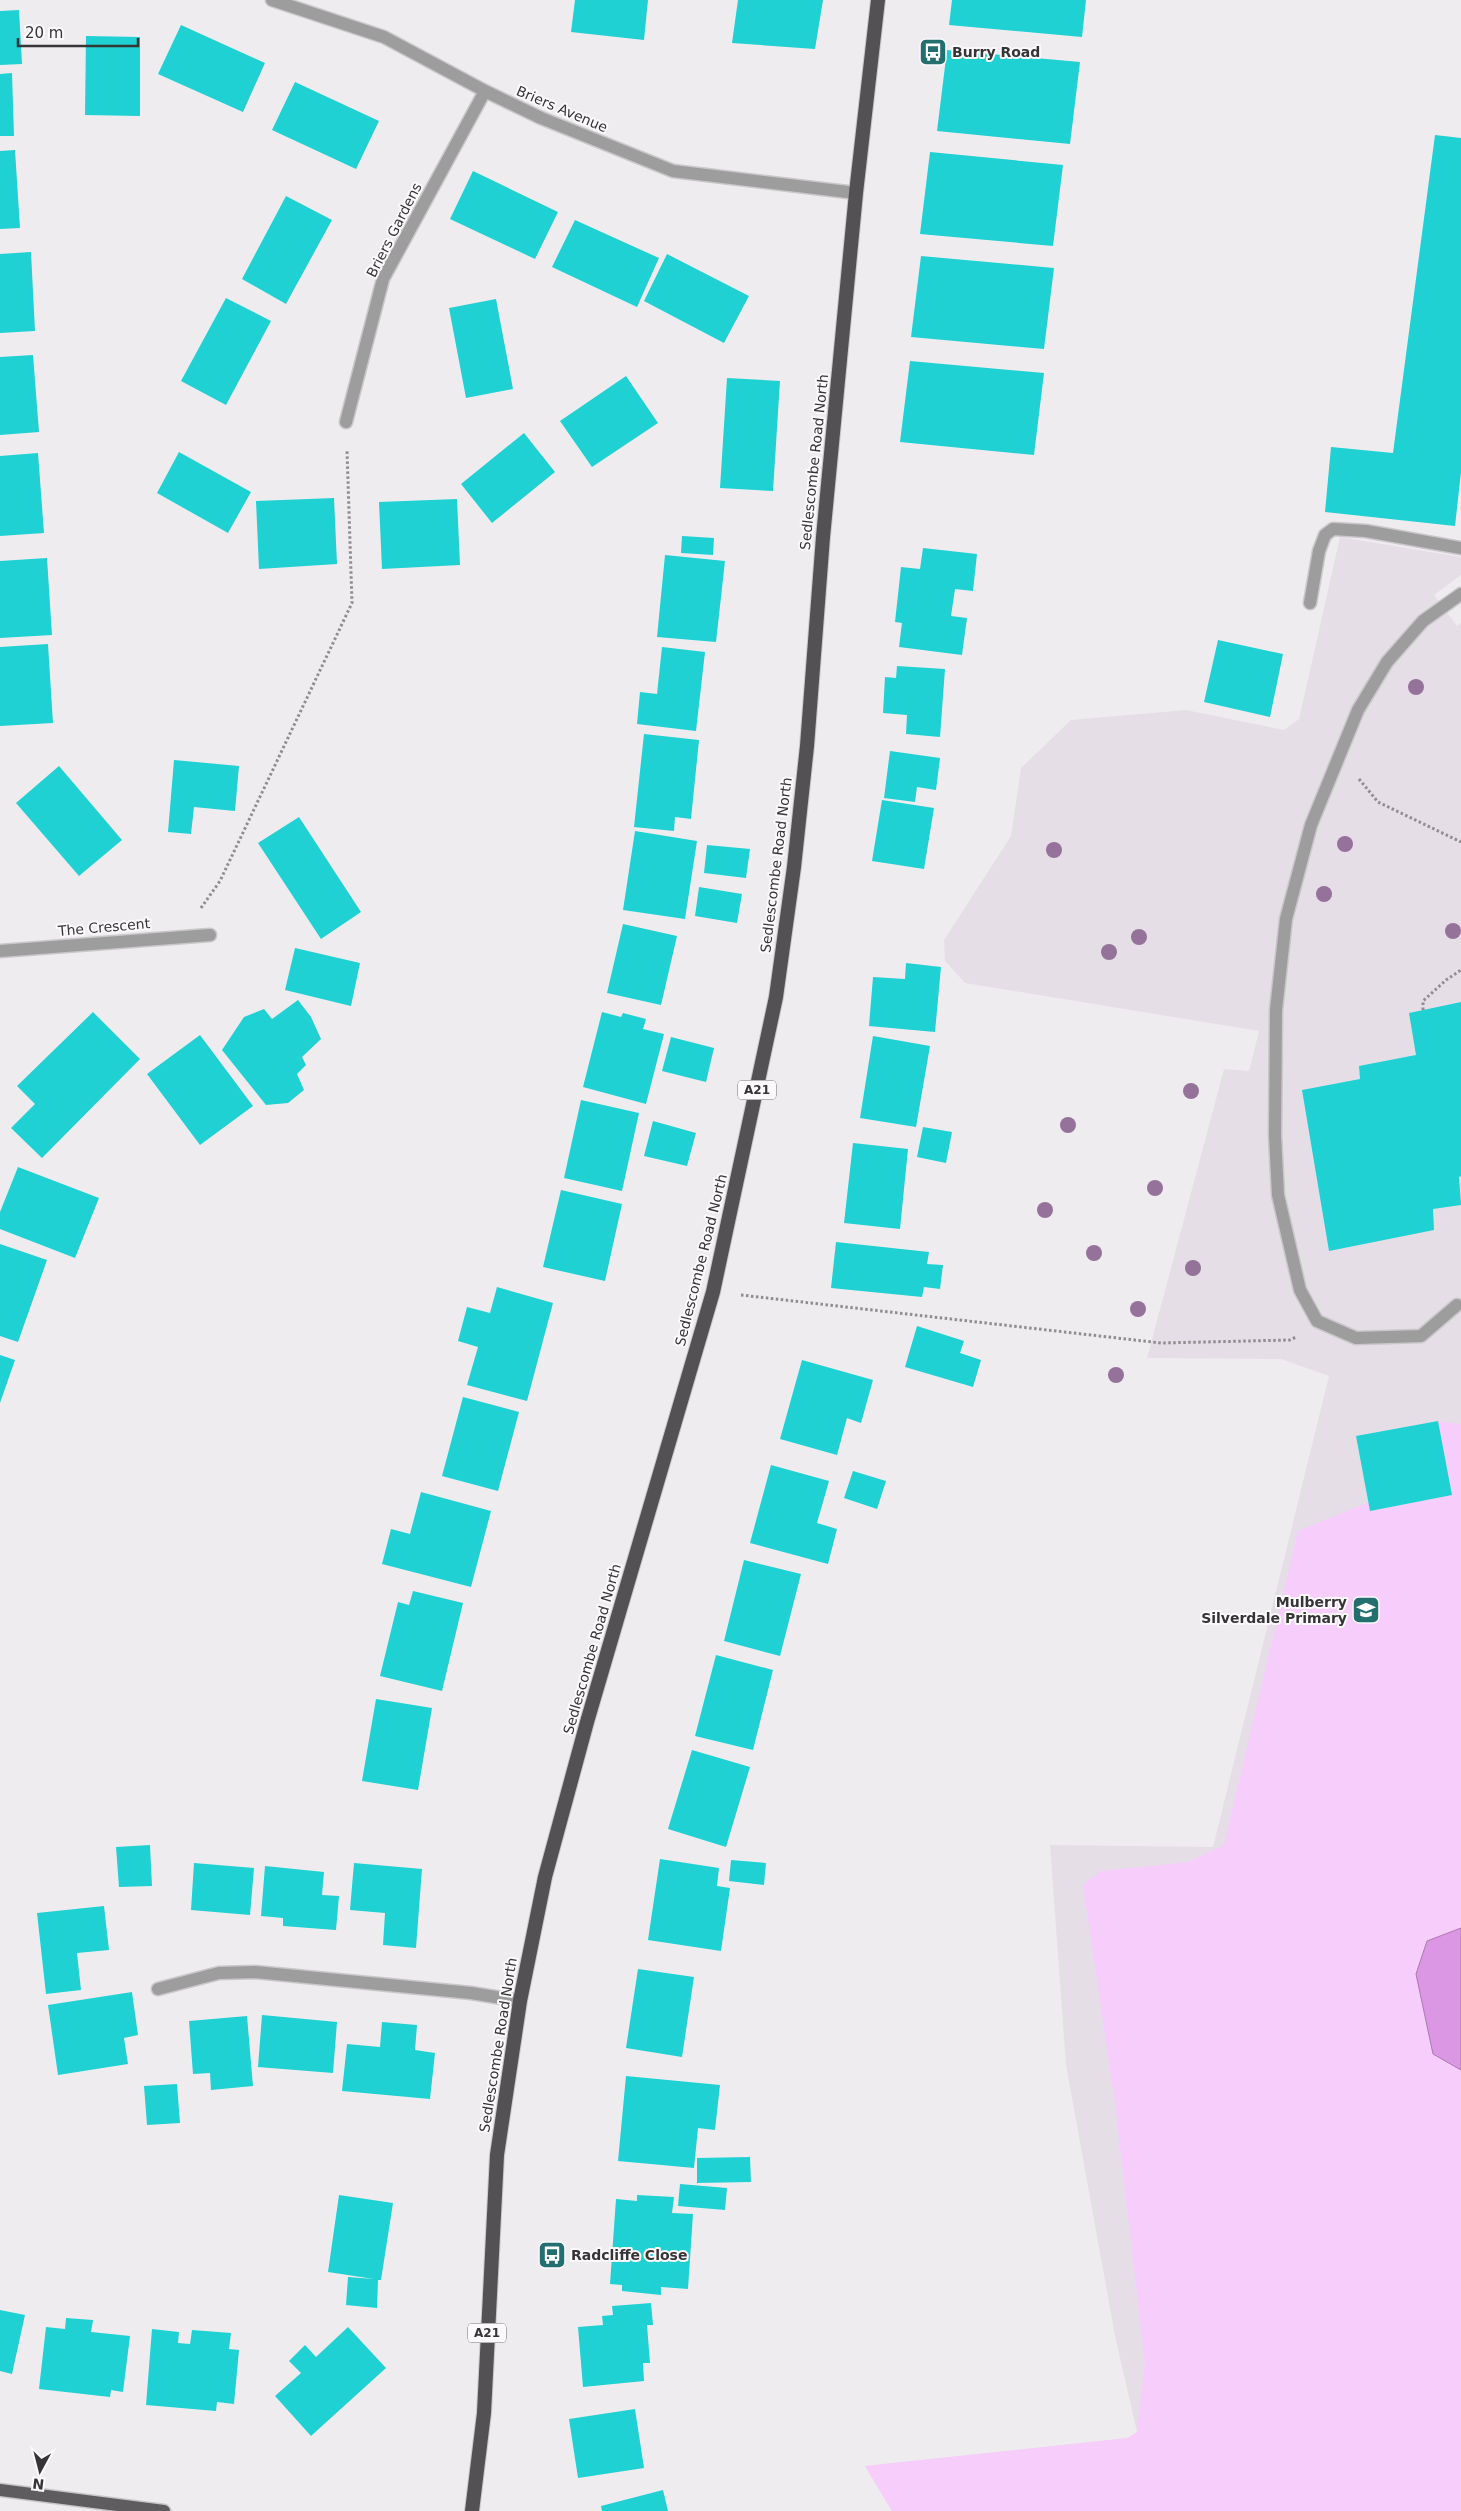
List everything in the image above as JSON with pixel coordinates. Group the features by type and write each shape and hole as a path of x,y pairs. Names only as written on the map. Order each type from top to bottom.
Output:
{"highway":[{"name":"Sedlescombe Road North","path":"472,2511 484,2414 496,2154 520,2001 545,1877 713,1292 776,998 794,867 856,193 878,0"}],"main road":[{"path":"0,2490 164,2511"}],"street":[{"name":"Briers Avenue","path":"272,0 384,37 485,91 542,118 673,171 856,193"},
{"name":"Briers Gardens","path":"346,422 383,279 485,91"},
{"path":"1310,603 1319,551 1325,535 1333,529 1366,531 1461,548"},
{"path":"1457,1305 1421,1336 1356,1338 1318,1321 1300,1290 1278,1195 1275,1135 1276,1010 1289,905 1311,825 1358,710 1386,662 1422,621 1461,594"},
{"name":"The Crescent","path":"0,950 183,935 210,935"},
{"path":"158,1989 219,1974 255,1972 471,1993 520,2001"}],"path":[{"path":"183,935 220,881 352,603 346,422"},
{"path":"1345,741 1361,783 1378,802 1461,842"},
{"path":"1423,1010 1423,1001 1446,980 1461,970"},
{"path":"713,1292 1161,1343 1290,1340 1318,1321"}],"shaded area":[{"name":"Mulberry Silverdale Primary","path":"1340,537 1461,557 1461,575 1434,595 1457,626 1461,623 1461,2511 892,2511 865,2466 1128,2438 1137,2432 1115,2336 1066,2065 1050,1845 1213,1847 1329,1376 1281,1359 1147,1358 1224,1069 1249,1071 1259,1031 965,983 945,961 944,940 1011,836 1021,768 1071,720 1186,710 1284,730 1299,719"},
{"path":"1438,1421 1461,1424 1461,2511 892,2511 865,2466 1128,2438 1137,2432 1145,2363 1115,2103 1083,1885 1101,1871 1189,1862 1224,1845 1298,1531 1369,1502 1371,1511 1452,1495"},
{"path":"1461,1928 1461,2070 1433,2054 1416,1974 1427,1941"}],"building":[{"path":"575,0 648,0 644,40 571,32"},
{"path":"738,0 823,0 815,49 732,43"},
{"path":"952,0 1086,0 1082,37 949,25"},
{"path":"19,10 22,64 0,65 0,11"},
{"path":"181,25 265,63 243,112 158,74"},
{"path":"86,36 140,37 140,116 85,115"},
{"path":"947,50 1080,62 1070,144 937,131"},
{"path":"12,73 14,136 0,136 0,74"},
{"path":"295,82 379,121 356,169 272,130"},
{"path":"1435,135 1461,138 1461,472 1455,526 1325,512 1331,447 1393,453"},
{"path":"15,150 20,228 0,229 0,151"},
{"path":"930,152 1063,165 1053,246 920,234"},
{"path":"473,171 558,212 535,259 450,219"},
{"path":"286,196 332,220 286,304 242,279"},
{"path":"575,220 659,258 637,307 552,267"},
{"path":"31,252 35,331 0,333 0,254"},
{"path":"667,254 749,296 724,343 644,301"},
{"path":"921,256 1054,268 1044,349 911,337"},
{"path":"226,298 271,321 226,405 181,381"},
{"path":"496,299 513,389 466,398 449,308"},
{"path":"33,355 39,432 0,435 0,357"},
{"path":"910,361 1044,373 1034,455 900,442"},
{"path":"626,376 658,423 592,467 560,421"},
{"path":"727,378 780,381 773,491 720,488"},
{"path":"524,433 555,472 492,523 461,484"},
{"path":"179,452 251,492 228,533 157,493"},
{"path":"38,453 44,533 0,536 0,456"},
{"path":"334,498 337,564 259,569 256,501"},
{"path":"457,499 460,565 382,569 379,502"},
{"path":"682,536 714,538 713,555 681,553"},
{"path":"923,548 977,554 973,591 955,589 951,616 967,618 962,655 899,647 902,623 895,622 901,567 920,569"},
{"path":"665,555 725,561 716,642 657,637"},
{"path":"47,558 52,635 0,638 0,561"},
{"path":"1218,640 1283,654 1270,717 1204,702"},
{"path":"48,644 53,723 0,726 0,647"},
{"path":"662,647 705,652 696,731 637,724 640,692 657,694"},
{"path":"897,666 945,669 940,737 906,734 907,715 883,713 885,677 896,678"},
{"path":"644,734 699,740 691,819 675,817 674,831 634,827"},
{"path":"890,751 940,758 936,790 917,787 915,802 884,798"},
{"path":"174,760 239,766 235,811 194,807 191,834 168,832"},
{"path":"59,766 122,840 79,876 16,803"},
{"path":"882,800 934,808 924,869 872,861"},
{"path":"299,817 361,912 321,939 258,843"},
{"path":"635,831 697,841 685,919 623,910"},
{"path":"707,845 750,849 746,878 704,873"},
{"path":"699,887 742,894 737,923 695,916"},
{"path":"623,924 677,936 661,1005 607,993"},
{"path":"295,948 360,963 351,1006 285,990"},
{"path":"906,963 941,967 935,1032 869,1026 873,977 905,979"},
{"path":"298,1000 311,1017 321,1039 302,1057 306,1065 297,1074 304,1090 288,1103 266,1105 222,1050 244,1017 264,1009 272,1019"},
{"path":"1461,1002 1461,1176 1459,1177 1461,1205 1433,1209 1434,1230 1329,1251 1302,1090 1360,1079 1359,1066 1416,1055 1409,1013"},
{"path":"93,1012 140,1059 42,1158 11,1128 35,1104 17,1086"},
{"path":"602,1012 621,1017 623,1013 646,1019 643,1029 664,1034 646,1104 583,1087"},
{"path":"200,1035 253,1106 200,1145 147,1074"},
{"path":"873,1036 930,1046 916,1127 860,1118"},
{"path":"671,1037 714,1048 706,1082 662,1071"},
{"path":"581,1100 639,1113 622,1191 564,1178"},
{"path":"653,1121 696,1133 687,1166 644,1156"},
{"path":"923,1127 952,1132 946,1163 917,1157"},
{"path":"853,1143 908,1149 900,1229 844,1223"},
{"path":"18,1167 99,1198 75,1258 0,1229 0,1212"},
{"path":"561,1190 622,1204 605,1281 543,1267"},
{"path":"836,1242 929,1252 927,1264 943,1265 940,1289 924,1287 922,1297 831,1288"},
{"path":"0,1244 47,1260 18,1342 0,1336"},
{"path":"497,1287 553,1303 527,1401 467,1385 478,1347 458,1341 467,1307 490,1313"},
{"path":"917,1326 964,1341 960,1353 981,1360 973,1387 905,1367"},
{"path":"0,1355 15,1360 0,1403"},
{"path":"802,1360 873,1380 861,1423 847,1418 837,1455 780,1439"},
{"path":"463,1397 519,1412 498,1491 442,1476"},
{"path":"1438,1421 1452,1495 1370,1511 1356,1436"},
{"path":"771,1465 829,1481 817,1523 837,1529 828,1564 750,1543"},
{"path":"853,1471 886,1481 877,1509 844,1498"},
{"path":"421,1492 491,1511 471,1587 382,1564 391,1529 410,1534"},
{"path":"744,1560 801,1574 780,1656 724,1641"},
{"path":"413,1591 463,1603 442,1691 380,1676 398,1602 409,1605"},
{"path":"716,1655 773,1670 753,1750 695,1736"},
{"path":"376,1699 432,1708 418,1790 362,1781"},
{"path":"692,1750 750,1767 726,1847 668,1829"},
{"path":"150,1845 152,1886 119,1887 116,1847"},
{"path":"660,1859 719,1868 717,1886 730,1888 721,1951 648,1940"},
{"path":"731,1860 766,1863 764,1885 729,1881"},
{"path":"194,1863 254,1868 250,1915 191,1910"},
{"path":"354,1863 422,1869 416,1948 383,1945 385,1913 350,1910"},
{"path":"265,1866 324,1872 322,1895 339,1896 336,1930 283,1926 283,1918 261,1916"},
{"path":"104,1906 109,1950 77,1953 81,1990 46,1994 37,1913"},
{"path":"638,1969 694,1977 682,2057 626,2048"},
{"path":"132,1992 138,2035 124,2038 128,2064 58,2075 48,2005"},
{"path":"262,2015 337,2022 333,2073 258,2067"},
{"path":"247,2016 253,2086 211,2090 210,2073 193,2074 189,2021"},
{"path":"382,2022 417,2025 415,2050 435,2053 430,2099 342,2091 347,2044 380,2047"},
{"path":"626,2076 720,2085 715,2130 698,2128 694,2168 618,2161"},
{"path":"177,2084 180,2123 147,2125 144,2086"},
{"path":"750,2157 751,2182 697,2183 697,2158"},
{"path":"680,2184 727,2188 725,2210 678,2206"},
{"path":"339,2195 393,2203 381,2280 378,2280 377,2308 346,2305 348,2277 374,2279 328,2272"},
{"path":"637,2195 674,2197 672,2213 693,2214 688,2289 661,2287 661,2295 622,2291 622,2285 610,2284 616,2199 637,2201"},
{"path":"651,2303 653,2325 647,2325 650,2363 643,2363 644,2381 583,2387 578,2327 603,2325 602,2316 613,2315 612,2306"},
{"path":"0,2310 25,2315 12,2374 0,2371"},
{"path":"66,2318 93,2320 91,2332 130,2336 123,2392 111,2390 110,2397 39,2389 46,2327 65,2329"},
{"path":"348,2327 386,2368 311,2436 275,2396 301,2373 289,2361 305,2345 316,2357"},
{"path":"152,2329 179,2332 178,2343 190,2344 192,2330 231,2333 229,2349 239,2350 234,2404 217,2402 216,2411 146,2405"},
{"path":"635,2409 644,2468 578,2478 569,2419"},
{"path":"663,2490 668,2511 602,2511 601,2506"}],"place":[{"name":"Burry Road","path":"933,52"},
{"name":"Mulberry Silverdale Primary","path":"1366,1610"},
{"name":"Radcliffe Close","path":"552,2255"}]}
